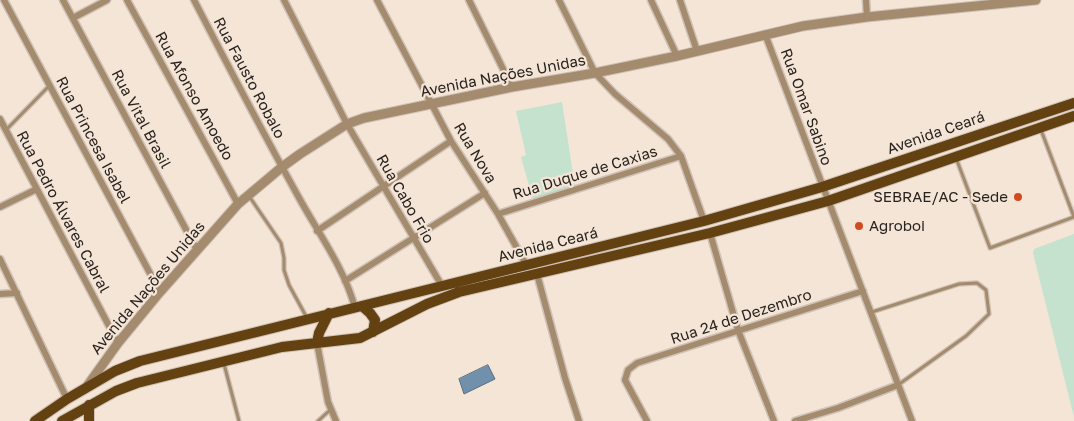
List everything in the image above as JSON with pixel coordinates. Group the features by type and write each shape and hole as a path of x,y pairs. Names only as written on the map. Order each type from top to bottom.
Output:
{"main road":[{"name":"Avenida Ceará","path":"35,421 67,399 115,371 140,361 704,221 822,187 1074,103"},
{"name":"Avenida Ceará","path":"62,421 79,417 90,405 116,391 137,383 282,347 360,338 427,304 459,292 710,233 828,201 1074,116"},
{"path":"359,307 375,320 372,332"},
{"path":"317,343 319,333 330,313"},
{"path":"79,417 76,402 85,389"},
{"path":"89,421 90,405"}],"street":[{"name":"Rua Princesa Isabel","path":"4,0 160,292"},
{"name":"Rua Vital Brasil","path":"63,0 197,250"},
{"path":"73,18 107,0"},
{"name":"Rua Afonso Amoedo","path":"127,0 238,204"},
{"name":"Rua Fausto Robalo","path":"194,0 282,167 359,307"},
{"name":"Rua Cabo Frio","path":"284,0 347,124 442,286"},
{"name":"Rua Nova","path":"377,0 451,140 498,214 527,266"},
{"path":"468,0 512,87"},
{"path":"559,0 595,73 615,94 668,139 681,156 704,221"},
{"path":"651,0 677,56"},
{"path":"680,0 697,51"},
{"path":"866,0 867,17"},
{"name":"Avenida Nações Unidas","path":"85,389 118,343 160,292 238,204 282,167 347,124 512,87 595,73 677,56 803,26 972,3 1036,0"},
{"name":"Rua Omar Sabino","path":"766,34 822,187 912,421"},
{"name":"Rua Pedro Álvares Cabral","path":"0,119 118,343"},
{"path":"317,231 451,140"},
{"name":"Rua Duque de Caxias","path":"498,214 681,156"},
{"path":"0,207 37,189"},
{"path":"345,281 484,193"},
{"path":"710,233 738,330 774,421"},
{"path":"0,259 67,399"},
{"path":"537,274 564,378 579,421"},
{"name":"Rua 24 de Dezembro","path":"647,421 625,380 628,370 637,363 863,291"},
{"path":"0,294 17,293"},
{"path":"317,343 330,409 336,421"},
{"path":"795,421 838,408 898,385"}],"lane":[{"path":"6,130 49,86"},
{"path":"956,157 990,248 1074,217 1041,128"},
{"path":"249,195 281,243 284,270 308,319"},
{"path":"871,312 959,284 977,283 986,290 989,314 966,336 898,385"},
{"path":"223,361 239,421"},
{"path":"318,421 330,409"}],"green space":[{"path":"562,102 575,187 533,200 521,157 526,155 516,111"},
{"path":"1074,234 1074,417 1033,253 1034,249"}],"water":[{"path":"488,365 495,379 464,394 459,379"}],"place":[{"name":"SEBRAE/AC - Sede","path":"1018,197"},
{"name":"Agroboi","path":"859,226"}]}
